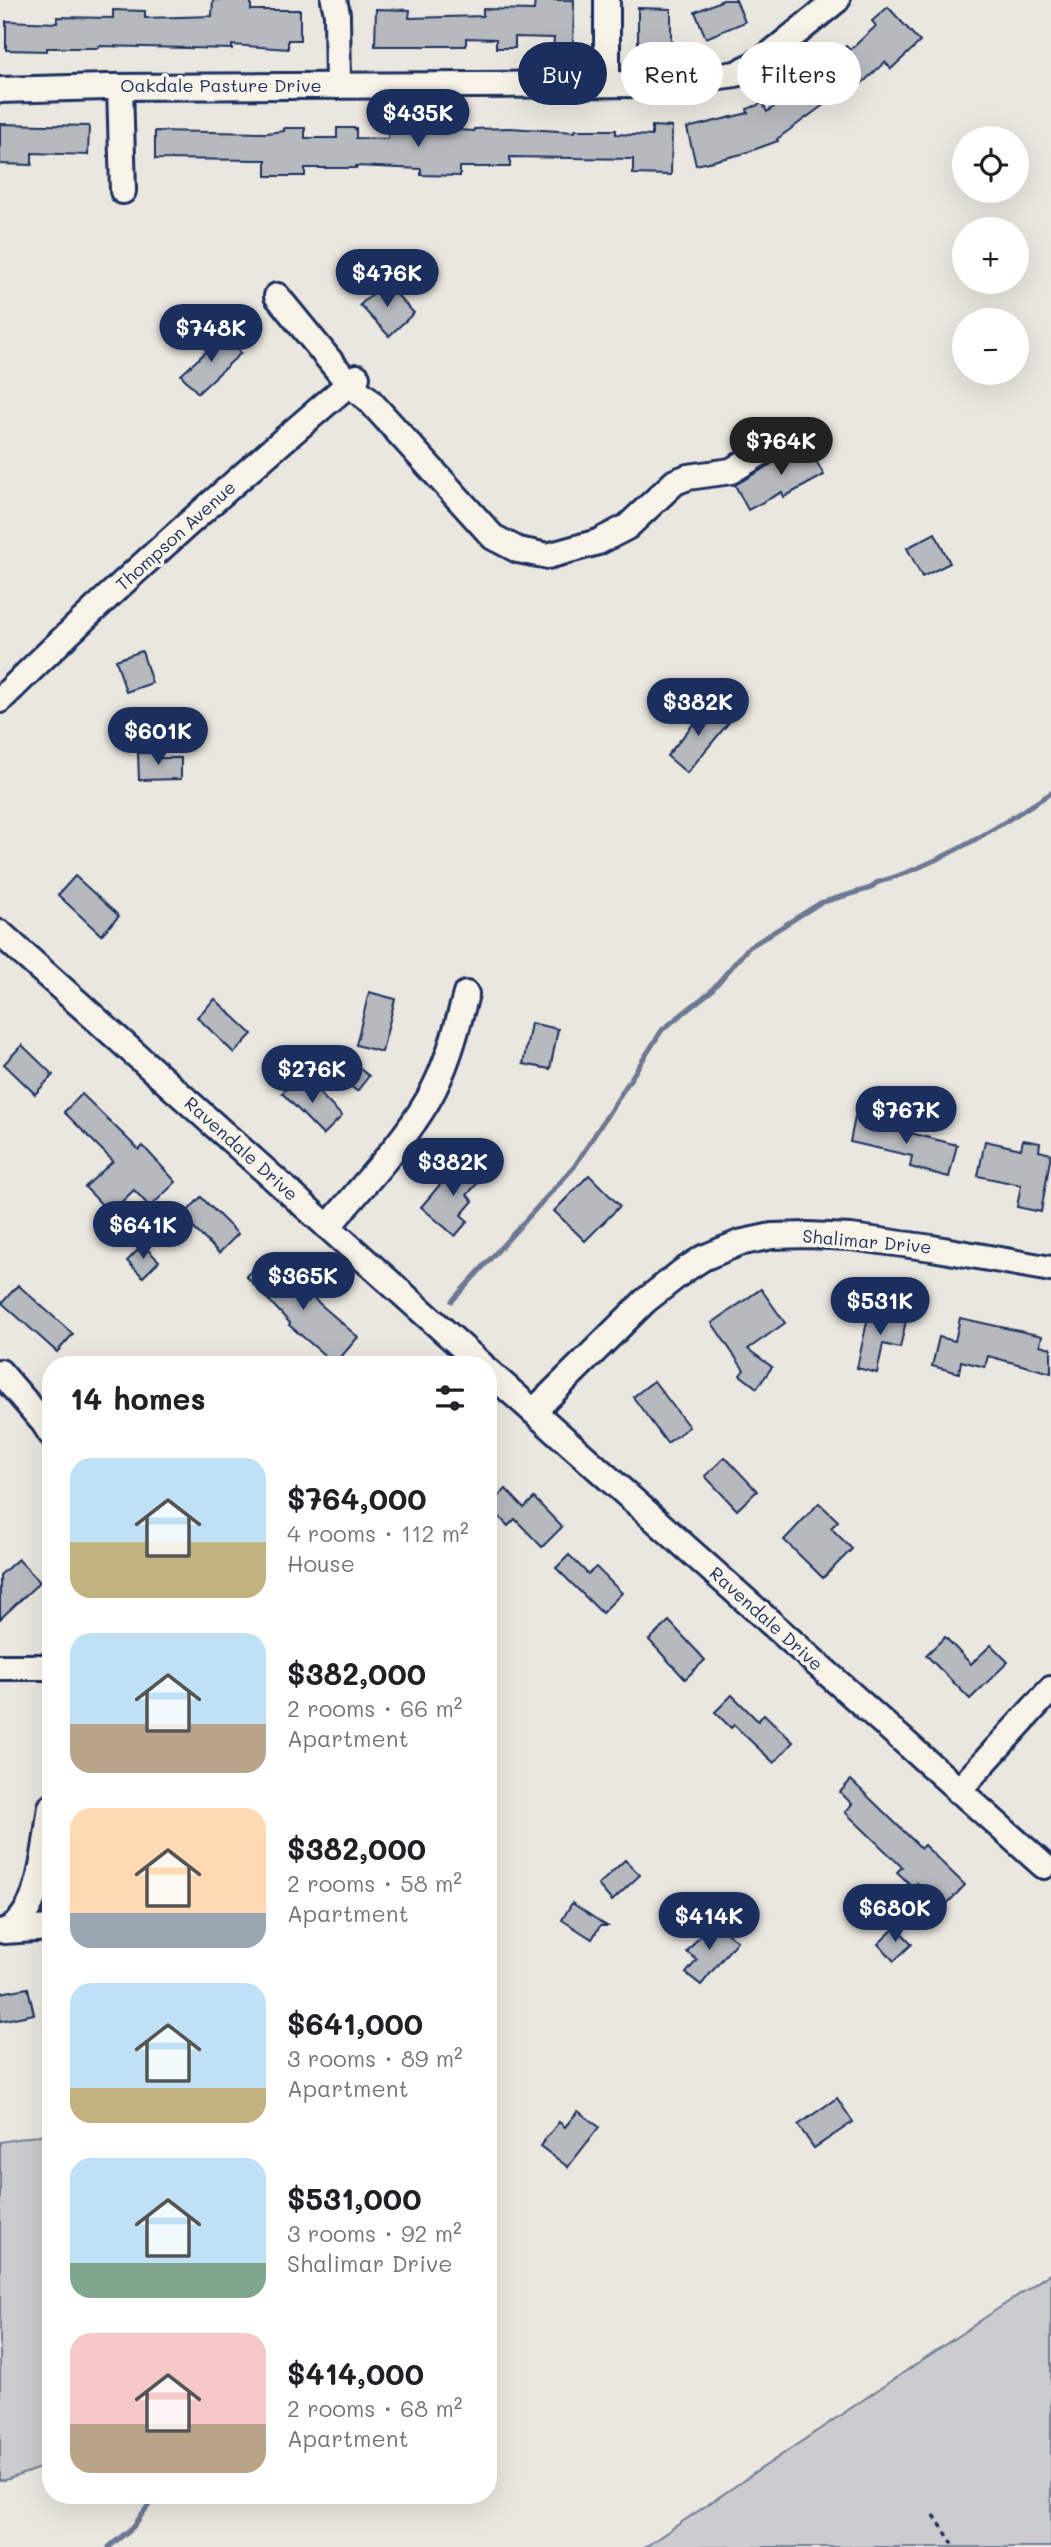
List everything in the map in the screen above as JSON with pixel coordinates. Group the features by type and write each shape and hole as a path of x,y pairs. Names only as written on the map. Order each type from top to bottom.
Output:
{"street":[{"path":"334,0 337,14 338,86"},
{"path":"607,0 607,42"},
{"name":"Oakdale Pasture Drive","path":"607,83 660,84 736,74 764,59 837,0"},
{"name":"Oakdale Pasture Drive","path":"0,90 518,85"},
{"path":"120,87 123,191"},
{"path":"277,296 493,537 518,550 548,556 598,541 627,527 675,482 688,477 731,471 783,439"},
{"name":"Thompson Avenue","path":"0,700 162,549 353,381"},
{"name":"Ravendale Drive","path":"0,933 472,1356"},
{"path":"328,1227 403,1137 427,1101 451,1049 466,995"},
{"name":"Shalimar Drive","path":"534,1411 645,1301 703,1258 739,1243 772,1236 851,1237 1051,1269"},
{"path":"0,1372 42,1421"},
{"name":"Ravendale Drive","path":"497,1379 1044,1866"},
{"path":"0,1667 42,1667"},
{"path":"958,1791 1051,1689"},
{"path":"5,1931 18,1924 34,1897 42,1855"},
{"path":"5,1931 42,1929"}],"path":[{"path":"934,2515 955,2547"}],"shaded area":[{"path":"42,2135 42,2467 6,2480 0,2480 0,2142"},
{"path":"1051,2273 1051,2547 645,2547"}],"building":[{"path":"213,0 251,0 251,10 300,10 300,40 288,40 288,49 232,45 232,49 99,46 47,48 47,51 6,50 6,21 57,23 57,17 113,18 113,10 145,11 145,18 212,16"},
{"path":"535,0 574,0 573,42 554,42 554,38 515,37 515,48 496,48 496,39 466,38 466,46 375,46 376,9 410,10 409,18 483,16 483,9 534,10"},
{"path":"723,0 736,0 745,22 706,38 695,12"},
{"path":"888,7 920,42 891,69 885,62 861,84 861,42 859,42 876,26 872,21"},
{"path":"638,8 671,9 671,42 638,42"},
{"path":"758,105 764,105 767,112 776,105 824,105 777,139 778,141 742,154 696,165 687,128 748,113 747,109"},
{"path":"0,124 89,126 88,155 32,153 32,165 0,164"},
{"path":"389,126 474,131 509,128 575,132 616,130 616,134 652,136 652,126 672,127 671,175 633,174 633,159 510,157 510,167 460,167 460,176 421,175 421,169 356,166 305,168 305,176 266,176 266,160 155,159 155,131 266,133 284,131 284,128 305,128 305,138 337,138 337,128 356,128 356,138 388,139"},
{"path":"385,282 414,313 389,336 360,305"},
{"path":"224,335 241,353 198,393 181,375"},
{"path":"805,441 824,475 784,497 782,492 748,510 735,485 792,452"},
{"path":"935,533 950,563 922,577 907,548"},
{"path":"142,651 152,683 126,692 116,660"},
{"path":"710,704 730,721 687,773 667,756"},
{"path":"138,753 160,753 160,758 181,758 181,779 139,780"},
{"path":"75,876 119,916 101,935 58,895"},
{"path":"369,992 395,999 382,1052 356,1045"},
{"path":"215,999 252,1034 234,1053 197,1017"},
{"path":"531,1023 558,1029 550,1069 523,1064"},
{"path":"22,1045 53,1075 35,1094 4,1064"},
{"path":"346,1058 369,1076 357,1091 334,1074"},
{"path":"301,1075 342,1116 323,1135 282,1093"},
{"path":"82,1094 139,1150 143,1146 176,1182 150,1207 134,1190 110,1213 85,1187 113,1161 64,1112"},
{"path":"855,1117 957,1145 949,1177 910,1167 912,1156 850,1142"},
{"path":"1023,1140 1040,1143 1039,1151 1051,1154 1041,1212 1017,1207 1021,1185 978,1176 985,1141 1021,1149"},
{"path":"460,1161 482,1178 467,1195 473,1201 461,1215 468,1221 455,1236 421,1207"},
{"path":"589,1175 620,1206 585,1241 554,1211"},
{"path":"201,1197 238,1234 219,1253 182,1217"},
{"path":"143,1245 159,1261 143,1277 127,1261"},
{"path":"266,1257 308,1302 312,1297 358,1337 342,1356 326,1356 289,1325 246,1276"},
{"path":"18,1285 73,1334 57,1352 2,1303"},
{"path":"761,1289 785,1323 748,1349 772,1367 757,1388 740,1375 744,1370 712,1323"},
{"path":"870,1308 907,1316 900,1348 883,1344 877,1373 857,1368"},
{"path":"960,1318 1042,1336 1040,1345 1051,1348 1051,1373 988,1356 985,1367 961,1361 959,1373 932,1366 939,1337 955,1341"},
{"path":"654,1381 689,1427 667,1443 633,1397"},
{"path":"725,1457 757,1491 737,1510 705,1476"},
{"path":"506,1489 524,1508 534,1498 562,1527 542,1547 515,1519 508,1526 497,1514 497,1498"},
{"path":"819,1503 838,1521 831,1528 852,1549 823,1578 784,1540"},
{"path":"569,1555 588,1574 596,1567 622,1593 602,1613 556,1568"},
{"path":"18,1559 40,1582 0,1619 0,1575"},
{"path":"669,1621 705,1660 685,1679 649,1640"},
{"path":"945,1637 971,1664 991,1645 1008,1662 970,1699 926,1655"},
{"path":"732,1695 758,1721 764,1714 793,1742 774,1763 734,1725 731,1728 715,1712"},
{"path":"851,1780 921,1848 924,1845 965,1885 943,1908 917,1883 913,1887 897,1872 902,1867 845,1812 852,1804 840,1792"},
{"path":"625,1860 640,1875 612,1901 598,1885"},
{"path":"572,1903 607,1926 600,1926 592,1939 562,1920"},
{"path":"711,1921 737,1941 701,1985 686,1973 697,1960 687,1952"},
{"path":"896,1927 912,1944 894,1961 878,1944"},
{"path":"28,1988 34,2014 0,2021 0,1993"},
{"path":"837,2098 853,2122 814,2148 798,2125"},
{"path":"578,2111 599,2127 568,2167 540,2146 559,2122 565,2127"}],"waterway":[{"path":"452,1301 574,1167 662,1030 710,992 748,948 820,903 871,888 876,883 945,856 1051,793"},
{"path":"109,2547 133,2527 149,2504"}]}
